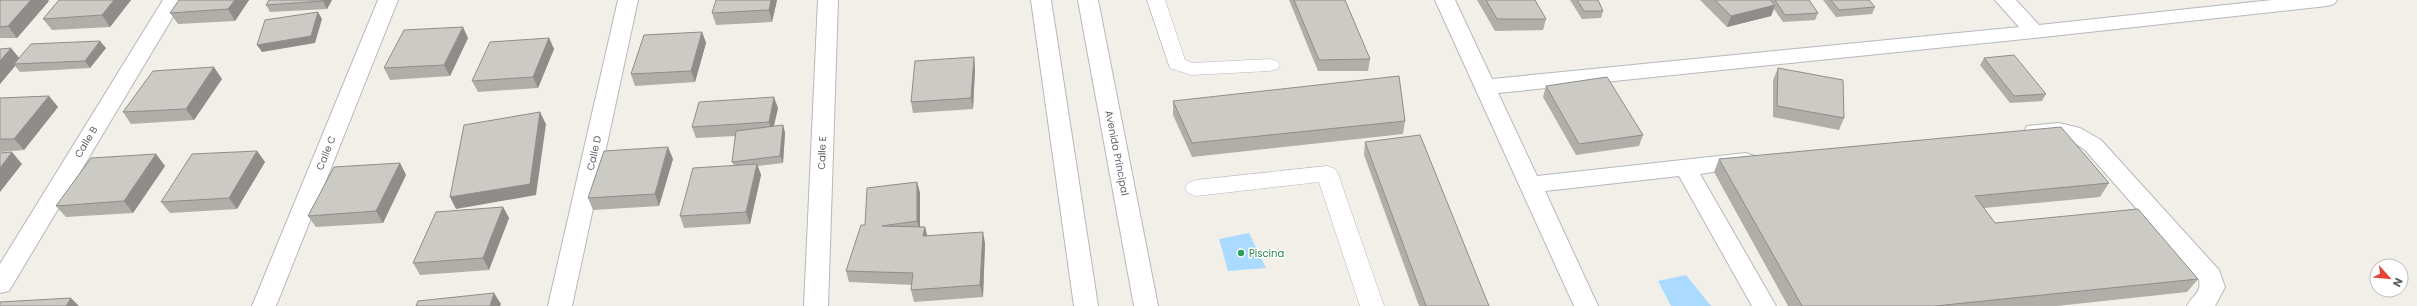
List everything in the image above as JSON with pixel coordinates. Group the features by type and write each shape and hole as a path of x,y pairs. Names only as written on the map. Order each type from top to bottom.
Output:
{"street":[{"name":"Calle B","path":"0,284 172,0"},
{"name":"Calle C","path":"264,306 388,0"},
{"name":"Calle D","path":"560,306 628,0"},
{"name":"Calle E","path":"816,306 828,0"},
{"path":"1041,0 1086,306"},
{"name":"Avenida Principal","path":"1088,0 1146,306"},
{"path":"1445,0 1586,306"},
{"path":"2005,0 2034,32"},
{"path":"1485,87 2034,32 2327,0"},
{"path":"2018,133 2049,129 2069,131 2083,136 2093,145 2210,276 2213,287 2209,297 2199,306"},
{"path":"1530,185 1764,160"},
{"path":"1685,168 1764,306"}],"lane":[{"path":"1156,0 1177,64 1191,69 1270,64"},
{"path":"1196,188 1327,174 1372,306"}],"water":[{"name":"Piscina","path":"1249,233 1266,268 1228,271 1219,239"},
{"path":"1686,275 1711,306 1671,306 1658,281"}],"building":[{"path":"0,0 31,0 8,26 0,27"},
{"path":"59,0 114,0 102,15 43,19"},
{"path":"179,0 235,0 228,9 170,13"},
{"path":"269,0 324,0 266,5"},
{"path":"716,0 771,0 769,10 712,13"},
{"path":"1294,0 1345,0 1370,59 1319,60"},
{"path":"1486,0 1535,0 1546,19 1497,19"},
{"path":"1577,0 1598,0 1603,11 1584,11"},
{"path":"1715,0 1770,0 1775,5 1731,16"},
{"path":"1775,0 1809,0 1818,13 1785,15"},
{"path":"1831,0 1869,0 1875,7 1839,10"},
{"path":"318,12 311,36 257,45 265,20"},
{"path":"463,27 444,65 384,68 404,30"},
{"path":"702,32 691,71 631,74 644,35"},
{"path":"549,38 533,77 472,81 490,42"},
{"path":"100,41 85,61 14,64 31,44"},
{"path":"11,48 0,61 0,49"},
{"path":"2014,55 2046,94 2014,96 1984,58"},
{"path":"974,57 971,98 911,102 915,61"},
{"path":"214,67 186,109 123,112 153,71"},
{"path":"1778,68 1843,80 1844,118 1777,106"},
{"path":"1399,76 1405,121 1192,143 1173,101"},
{"path":"1607,77 1643,135 1579,144 1546,86"},
{"path":"49,96 14,139 0,139 0,98"},
{"path":"774,97 769,122 692,127 699,102"},
{"path":"540,112 530,184 450,197 464,125"},
{"path":"783,125 780,156 732,162 736,131"},
{"path":"2061,127 2109,183 1975,196 1995,223 2138,209 2198,279 1935,306 1802,306 1719,159"},
{"path":"1420,135 1489,306 1426,306 1365,142"},
{"path":"668,147 655,194 588,198 604,151"},
{"path":"257,151 229,198 161,202 192,154"},
{"path":"12,152 0,168 0,153"},
{"path":"156,154 124,201 56,206 91,158"},
{"path":"400,163 376,211 308,216 334,167"},
{"path":"757,164 746,212 680,216 693,168"},
{"path":"917,182 917,221 882,226 925,227 923,236 983,232 980,285 911,290 913,273 846,271 861,225 865,225 867,188"},
{"path":"503,207 483,258 413,263 436,212"},
{"path":"494,293 490,306 416,306 418,301"},
{"path":"71,298 66,306 0,306 0,302"}],"place":[{"name":"Piscina","path":"1241,253"}]}
